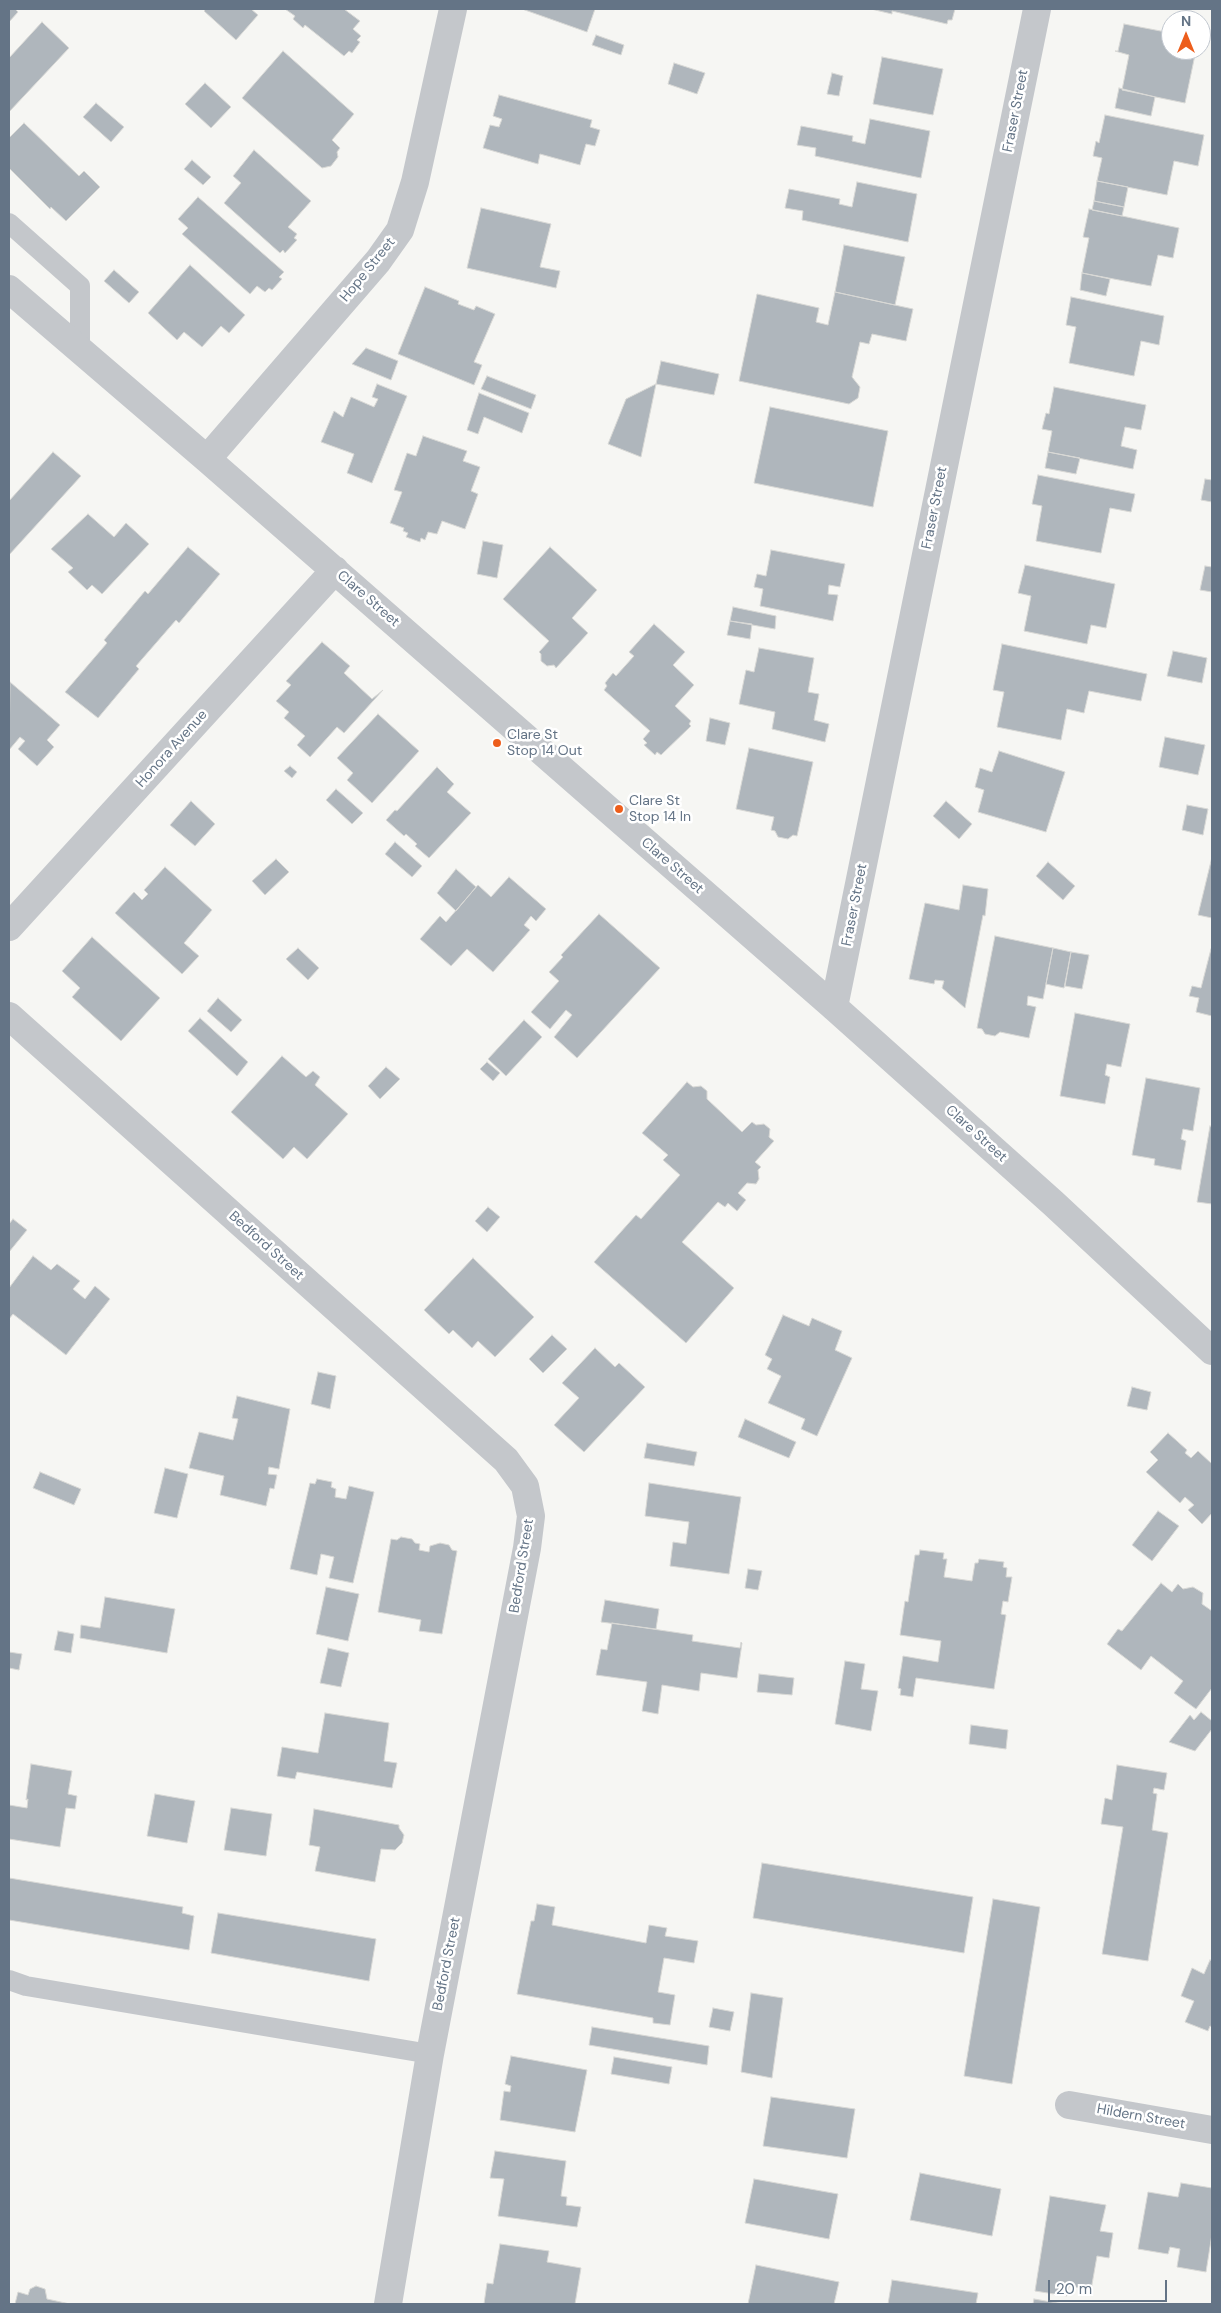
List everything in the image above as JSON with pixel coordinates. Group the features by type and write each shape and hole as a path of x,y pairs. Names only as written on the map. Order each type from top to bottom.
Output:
{"street":[{"name":"Hope Street","path":"207,460 378,261 400,230 415,182 453,9"},
{"name":"Fraser Street","path":"834,1007 1037,9"},
{"name":"Clare Street","path":"9,289 834,1007 1212,1350"},
{"name":"Honora Avenue","path":"9,927 334,570"},
{"name":"Bedford Street","path":"9,1016 506,1460 525,1486 531,1516 527,1548 430,2054 388,2304"},
{"name":"Hildern Street","path":"1069,2105 1212,2130"}],"lane":[{"path":"9,223 80,286 80,351"},
{"path":"9,1980 26,1986 430,2054"}],"building":[{"path":"9,9 15,9 18,12 9,22"},
{"path":"206,9 251,9 258,15 236,40 204,11"},
{"path":"285,9 344,9 360,21 353,29 361,36 357,40 360,42 352,53 349,51 344,56 305,25 303,28 293,19 295,16"},
{"path":"522,9 595,9 587,32"},
{"path":"871,9 955,9 952,20 948,20 947,24 892,11 892,14"},
{"path":"42,22 69,48 9,112 9,58"},
{"path":"1124,24 1161,31 1161,60 1194,60 1185,103 1122,90 1129,55 1115,51 1118,51"},
{"path":"596,35 624,45 621,55 592,45"},
{"path":"283,51 354,114 332,140 340,148 337,152 338,157 331,166 322,168 242,98"},
{"path":"882,57 943,69 933,115 873,104"},
{"path":"674,63 705,73 697,94 668,84"},
{"path":"832,73 843,76 839,96 827,94"},
{"path":"205,83 231,107 211,128 185,104"},
{"path":"1119,88 1155,97 1151,116 1115,108"},
{"path":"499,95 592,120 590,127 600,130 595,146 586,144 580,165 540,154 538,164 483,148 490,125 499,127 502,119 493,116"},
{"path":"96,103 124,127 111,142 83,117"},
{"path":"1105,115 1204,135 1198,166 1174,161 1167,195 1097,181 1102,158 1093,156 1096,141 1099,143"},
{"path":"870,119 930,131 921,178 815,156 816,148 797,145 801,126 853,136 852,141 865,144"},
{"path":"24,123 79,176 84,171 100,187 66,221 51,207 50,209 9,168 9,138"},
{"path":"254,150 311,201 288,227 297,234 294,238 297,240 285,253 283,250 280,253 224,203 241,183 233,176"},
{"path":"192,160 211,177 203,185 184,169"},
{"path":"1097,181 1128,187 1124,207 1094,201"},
{"path":"857,182 917,194 908,242 802,220 803,211 785,208 789,189 840,199 839,204 852,207"},
{"path":"198,197 284,272 279,277 282,279 272,290 269,288 265,292 257,286 250,294 182,234 188,228 178,219"},
{"path":"1094,201 1124,207 1122,216 1092,210"},
{"path":"481,208 551,224 540,267 560,271 556,288 467,268"},
{"path":"1089,209 1179,228 1173,258 1158,255 1151,286 1082,273 1089,238 1083,237"},
{"path":"844,245 905,257 895,305 835,292"},
{"path":"190,265 245,315 229,333 221,326 202,347 184,332 177,340 148,313"},
{"path":"114,270 139,292 129,303 104,281"},
{"path":"1082,273 1110,279 1106,296 1080,290"},
{"path":"425,287 459,301 458,304 474,310 476,306 495,314 474,362 482,365 474,385 398,354"},
{"path":"835,292 913,309 906,341 872,334 869,344 860,342 852,377 860,387 858,398 849,404 739,381 757,294 819,308 816,322 828,325"},
{"path":"1071,297 1164,316 1159,345 1141,341 1134,376 1069,363 1076,327 1066,325"},
{"path":"366,348 398,361 391,380 352,364"},
{"path":"661,361 719,374 714,395 656,384"},
{"path":"487,376 536,395 531,409 481,389"},
{"path":"377,384 407,396 372,483 347,473 354,454 321,442 334,411 343,417 351,397 374,407 378,399 372,397"},
{"path":"656,384 641,457 608,444 626,399"},
{"path":"1054,387 1146,405 1141,430 1125,427 1121,446 1137,450 1133,469 1048,452 1052,431 1042,429 1046,413 1049,414"},
{"path":"479,393 529,413 522,433 484,417 478,434 467,430"},
{"path":"770,407 888,431 873,507 754,483"},
{"path":"423,436 467,451 463,461 480,467 471,491 478,494 465,529 442,521 437,534 428,532 425,540 421,538 420,542 406,537 408,533 403,531 404,528 390,523 402,492 394,490 407,453 416,456"},
{"path":"53,452 81,476 9,555 9,501"},
{"path":"1048,452 1080,458 1076,474 1045,468"},
{"path":"1038,475 1135,494 1131,512 1110,508 1101,553 1036,541 1042,506 1032,504"},
{"path":"1205,479 1212,480 1212,502 1201,500"},
{"path":"88,514 114,537 126,523 149,544 102,594 92,585 87,590 68,572 73,568 51,549"},
{"path":"483,541 503,545 497,578 477,574"},
{"path":"188,547 220,574 179,623 176,620 136,666 139,669 98,718 65,692 107,643 104,640 145,591 148,594"},
{"path":"550,547 597,590 572,618 588,633 556,668 554,665 547,666 541,661 541,654 539,652 549,641 503,599"},
{"path":"771,550 845,564 840,587 829,585 828,594 838,595 833,621 760,606 763,589 754,587 757,574 766,576"},
{"path":"1025,565 1115,584 1106,628 1091,625 1087,644 1024,631 1031,596 1018,593"},
{"path":"1205,566 1212,567 1212,592 1200,590"},
{"path":"733,607 776,616 775,629 730,621"},
{"path":"730,621 752,624 750,639 727,635"},
{"path":"654,624 685,652 673,665 694,685 675,706 691,721 689,724 691,726 661,755 657,752 655,755 644,745 647,743 643,739 650,731 604,690 607,686 605,683 613,673 616,676 634,656 629,652"},
{"path":"322,642 350,666 344,673 372,699 383,690 344,733 337,727 310,757 297,745 305,736 284,718 289,712 276,701 291,685 286,681"},
{"path":"1002,644 1147,674 1141,701 1089,691 1084,713 1067,709 1061,740 997,727 1004,692 993,690"},
{"path":"759,648 814,658 808,692 819,694 814,720 829,724 825,742 772,729 775,712 739,704 746,670 754,672"},
{"path":"1173,651 1207,658 1202,683 1167,676"},
{"path":"10,682 60,725 47,740 54,747 37,766 18,749 25,741 20,737 9,750"},
{"path":"378,714 419,751 372,803 347,780 353,773 337,758"},
{"path":"710,718 730,723 725,745 706,741"},
{"path":"1165,737 1205,745 1198,775 1159,767"},
{"path":"749,748 813,762 797,836 793,835 788,839 778,837 775,831 771,830 774,817 736,809"},
{"path":"999,751 1065,772 1046,832 978,812 984,790 975,787 980,768 992,772"},
{"path":"290,766 297,772 292,778 284,771"},
{"path":"437,767 454,784 447,792 471,813 429,858 415,846 417,844 406,834 404,836 386,820 395,810 397,811"},
{"path":"336,789 363,813 352,824 326,800"},
{"path":"191,801 215,824 195,846 170,825"},
{"path":"946,801 972,824 959,839 933,816"},
{"path":"1187,805 1208,809 1203,835 1182,830"},
{"path":"395,842 422,866 412,877 385,854"},
{"path":"1212,857 1212,918 1198,915"},
{"path":"276,859 289,872 265,895 252,881"},
{"path":"1048,862 1075,886 1063,900 1036,876"},
{"path":"165,867 212,910 184,943 199,956 182,974 115,913 134,892 142,900 148,894 144,890"},
{"path":"456,869 476,887 456,911 437,893"},
{"path":"509,877 546,909 536,921 531,916 524,925 530,930 493,972 467,949 451,966 420,939 440,916 446,922 478,885 491,897"},
{"path":"963,885 988,889 985,916 983,915 965,1008 942,988 944,981 935,980 934,984 909,979 925,903 959,910"},
{"path":"599,914 660,968 577,1058 554,1037 572,1015 566,1010 550,1029 531,1012 559,981 549,972 563,957 561,955"},
{"path":"995,936 1053,948 1043,999 1028,996 1027,1005 1036,1007 1029,1038 1000,1032 995,1036 985,1034 982,1029 977,1028"},
{"path":"92,937 160,998 121,1041 72,997 80,988 62,971"},
{"path":"298,948 319,968 308,980 286,959"},
{"path":"1053,948 1071,952 1064,988 1046,984"},
{"path":"1211,949 1212,1016 1196,1012 1199,998 1189,996 1192,986 1201,988"},
{"path":"1071,952 1089,955 1082,989 1065,986"},
{"path":"218,998 242,1020 231,1032 207,1011"},
{"path":"1075,1013 1130,1024 1121,1067 1107,1064 1105,1075 1110,1077 1105,1104 1060,1096"},
{"path":"200,1018 248,1062 237,1076 188,1031"},
{"path":"524,1020 542,1037 506,1076 488,1059"},
{"path":"282,1056 306,1077 313,1071 320,1077 315,1085 348,1114 307,1159 294,1147 283,1159 231,1112"},
{"path":"487,1062 500,1073 493,1081 480,1069"},
{"path":"386,1067 400,1079 380,1099 368,1086"},
{"path":"1146,1078 1200,1088 1193,1131 1183,1129 1181,1139 1186,1141 1181,1170 1154,1165 1155,1159 1132,1155"},
{"path":"687,1082 693,1087 701,1086 707,1091 707,1099 742,1132 752,1122 756,1125 764,1124 770,1129 769,1137 774,1141 755,1162 761,1167 758,1170 759,1179 756,1184 747,1183 738,1193 746,1200 737,1211 728,1203 725,1207 718,1202 682,1242 734,1288 686,1343 594,1262 636,1215 641,1219 680,1175 663,1160 668,1155 642,1133"},
{"path":"1210,1126 1212,1127 1212,1204 1197,1202"},
{"path":"488,1207 500,1217 487,1232 475,1221"},
{"path":"13,1219 27,1230 9,1252 9,1224"},
{"path":"33,1256 51,1270 57,1264 80,1281 73,1289 85,1299 95,1286 110,1299 66,1355 13,1314 9,1319 9,1288"},
{"path":"473,1258 534,1317 495,1357 478,1341 472,1348 453,1330 449,1334 424,1310"},
{"path":"783,1315 809,1326 812,1318 842,1331 835,1350 852,1358 817,1436 801,1429 805,1419 768,1403 781,1376 767,1369 772,1359 765,1355"},
{"path":"552,1335 567,1349 543,1373 529,1359"},
{"path":"595,1348 615,1367 619,1363 645,1387 584,1452 554,1425 579,1398 562,1383"},
{"path":"318,1372 336,1376 330,1409 311,1404"},
{"path":"1132,1387 1151,1392 1147,1410 1127,1406"},
{"path":"237,1396 290,1409 279,1469 269,1467 268,1474 277,1475 274,1489 270,1488 266,1506 220,1495 224,1476 189,1468 199,1432 233,1440 238,1419 232,1418"},
{"path":"745,1419 796,1442 789,1458 738,1437"},
{"path":"1168,1433 1187,1450 1185,1453 1191,1458 1198,1451 1212,1464 1212,1513 1202,1524 1188,1510 1194,1505 1185,1497 1180,1503 1146,1472 1158,1460 1150,1452"},
{"path":"647,1443 697,1452 694,1466 644,1458"},
{"path":"165,1468 188,1474 177,1518 154,1513"},
{"path":"40,1472 81,1489 74,1505 33,1488"},
{"path":"317,1479 332,1482 331,1487 336,1489 335,1497 346,1499 349,1486 374,1492 353,1583 329,1578 334,1557 321,1554 317,1575 290,1569 310,1483 315,1484"},
{"path":"649,1483 741,1497 729,1574 670,1566 673,1542 686,1544 689,1522 645,1516"},
{"path":"1158,1511 1179,1526 1152,1561 1132,1545"},
{"path":"401,1537 412,1539 415,1543 420,1544 419,1550 429,1552 430,1546 440,1543 449,1545 452,1550 457,1551 442,1634 419,1631 421,1620 378,1612 391,1539 397,1540"},
{"path":"920,1550 944,1553 943,1559 947,1559 944,1577 972,1581 975,1563 978,1563 979,1559 1004,1562 1003,1567 1007,1568 1006,1577 1012,1577 1008,1602 1003,1601 1001,1614 1006,1615 994,1689 916,1678 913,1697 900,1695 901,1689 898,1688 903,1656 938,1662 941,1641 900,1635 905,1601 908,1602 915,1555 919,1555"},
{"path":"748,1569 762,1571 758,1590 745,1588"},
{"path":"1161,1583 1172,1592 1178,1584 1183,1589 1193,1587 1203,1593 1202,1604 1212,1611 1212,1688 1196,1709 1174,1693 1183,1681 1151,1656 1141,1670 1107,1644 1118,1629 1122,1631"},
{"path":"326,1587 359,1594 348,1641 316,1634"},
{"path":"105,1597 175,1609 167,1653 80,1638 81,1625 100,1628"},
{"path":"605,1600 659,1609 656,1629 601,1622"},
{"path":"612,1623 693,1635 692,1641 740,1648 741,1642 737,1678 701,1673 699,1691 662,1685 658,1714 642,1711 647,1682 596,1675 601,1649 607,1650"},
{"path":"58,1631 74,1634 71,1653 54,1650"},
{"path":"328,1648 349,1653 341,1687 320,1683"},
{"path":"9,1652 22,1654 19,1670 9,1668"},
{"path":"845,1661 865,1664 861,1689 878,1691 871,1731 835,1724"},
{"path":"759,1674 794,1678 792,1695 757,1692"},
{"path":"1201,1712 1212,1721 1212,1729 1195,1751 1169,1742 1190,1715 1194,1720"},
{"path":"325,1713 389,1723 384,1761 397,1763 392,1788 297,1772 295,1779 277,1776 282,1747 318,1753"},
{"path":"971,1725 1008,1730 1006,1749 969,1744"},
{"path":"31,1764 72,1771 68,1794 77,1796 75,1809 66,1808 60,1847 9,1839 9,1805 27,1808 28,1799 26,1800"},
{"path":"1117,1765 1167,1773 1164,1790 1154,1788 1153,1793 1157,1794 1152,1830 1168,1833 1148,1961 1102,1954 1123,1827 1101,1824 1105,1798 1112,1800"},
{"path":"155,1794 195,1801 187,1843 147,1836"},
{"path":"231,1808 272,1814 266,1856 224,1850"},
{"path":"314,1809 399,1825 404,1835 402,1843 395,1850 381,1849 375,1882 315,1871 320,1847 309,1845"},
{"path":"762,1863 973,1897 964,1953 753,1918"},
{"path":"9,1878 183,1907 182,1913 194,1916 189,1950 9,1920"},
{"path":"993,1899 1040,1907 1012,2084 964,2076"},
{"path":"537,1904 555,1907 552,1925 646,1943 649,1925 667,1928 665,1936 698,1941 694,1963 664,1958 658,1992 675,1995 670,2025 653,2023 653,2018 517,1994 531,1921 534,1921"},
{"path":"218,1913 376,1939 369,1981 211,1953"},
{"path":"1210,1960 1212,1961 1212,2027 1210,2026 1208,2031 1185,2022 1194,2001 1181,1996 1192,1968 1204,1974"},
{"path":"751,1993 783,1998 772,2078 741,2072"},
{"path":"713,2008 734,2012 730,2031 709,2027"},
{"path":"592,2027 709,2046 707,2065 589,2045"},
{"path":"511,2056 587,2070 575,2132 500,2120 504,2091 510,2092 511,2086 505,2084"},
{"path":"614,2057 672,2067 669,2084 611,2074"},
{"path":"771,2097 855,2109 847,2158 763,2146"},
{"path":"495,2151 566,2161 561,2196 567,2197 566,2205 581,2207 577,2227 498,2216 504,2179 490,2178"},
{"path":"920,2173 1001,2189 992,2236 910,2220"},
{"path":"754,2179 838,2194 829,2239 745,2223"},
{"path":"1181,2183 1212,2188 1212,2234 1206,2272 1177,2267 1180,2249 1170,2247 1168,2254 1138,2249 1148,2192 1178,2197"},
{"path":"1050,2196 1106,2205 1100,2231 1113,2233 1109,2258 1097,2256 1091,2290 1069,2286 1067,2296 1035,2291"},
{"path":"500,2244 549,2251 547,2262 581,2268 575,2304 484,2304 487,2283 493,2284"},
{"path":"756,2265 839,2282 834,2304 748,2304"},
{"path":"892,2280 978,2293 976,2304 888,2304"},
{"path":"36,2286 45,2289 47,2299 70,2304 15,2304 18,2292 28,2295 30,2289"},
{"path":"1034,2299 1063,2304 1033,2304"}],"place":[{"name":"Clare St Stop 14 Out","path":"497,743"},
{"name":"Clare St Stop 14 In","path":"619,809"}]}
